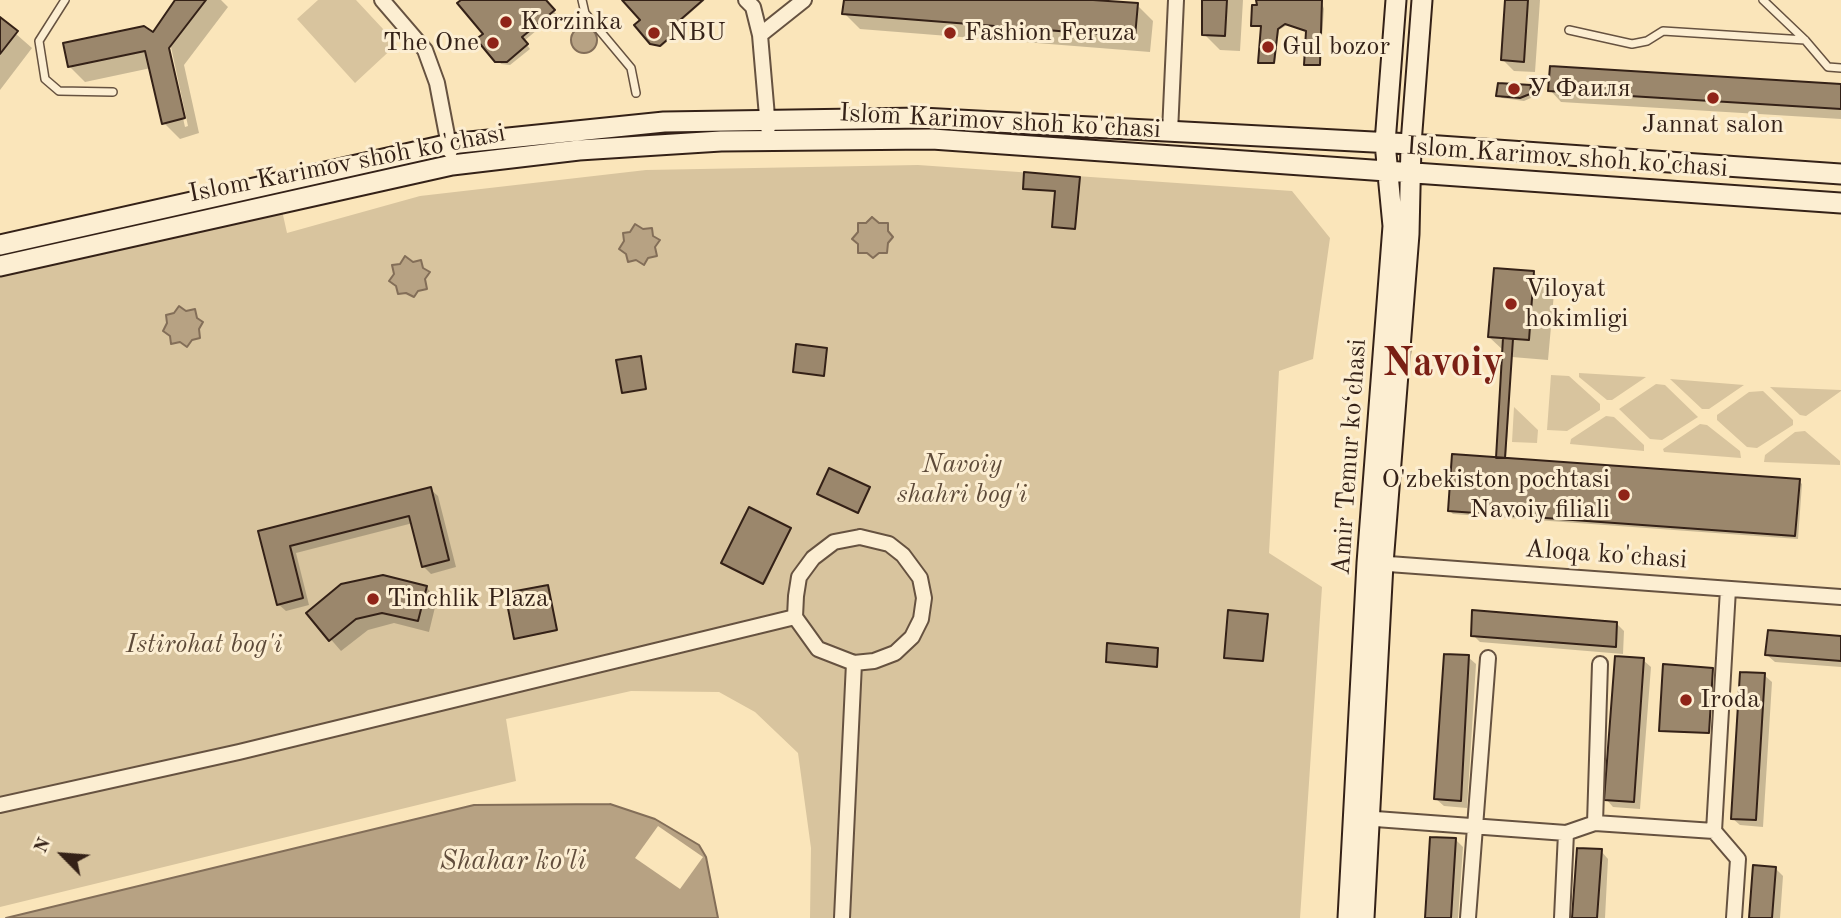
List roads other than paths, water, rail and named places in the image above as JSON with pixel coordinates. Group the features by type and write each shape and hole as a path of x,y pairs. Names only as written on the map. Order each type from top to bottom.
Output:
{"main road":[{"name":"Amir Temur ko‘chasi","path":"1364,918 1363,818 1393,226 1385,143 1396,0"},
{"name":"Amir Temur ko‘chasi","path":"1375,563 1409,234 1411,144 1422,0"},
{"name":"Islom Karimov shoh ko'chasi","path":"3,244 450,144 664,122 921,118 1411,144 1841,174"},
{"name":"Islom Karimov shoh ko'chasi","path":"0,268 452,165 579,150 769,140 932,139 1841,203"},
{"name":"Amir Temur ko‘chasi","path":"1349,918 1363,818"}],"street":[{"path":"382,0 425,50 437,83 452,165"},
{"path":"746,0 753,7 760,35 769,140"},
{"path":"760,35 804,0"},
{"path":"1170,132 1176,0"},
{"path":"0,268 3,244"},
{"path":"860,537 889,544 903,555 920,578 924,598 921,619 912,637 895,653 874,661 853,663 818,649 795,617 799,577 813,558 834,542 860,537"},
{"name":"Aloqa ko'chasi","path":"1375,563 1841,597"},
{"path":"1728,589 1714,831 1738,859 1734,918"},
{"path":"0,805 239,752 795,617"},
{"path":"1468,918 1488,658"},
{"path":"842,918 853,663"},
{"path":"1595,823 1600,664"},
{"path":"1363,818 1475,824 1566,833 1595,823 1714,831"},
{"path":"1562,918 1566,833"}],"lane":[{"path":"65,0 39,41 45,79 59,91 113,92"},
{"path":"582,0 585,13 631,68 636,93"},
{"path":"1763,0 1805,40 1828,67 1841,68"},
{"path":"1569,30 1632,44 1647,41 1663,31 1805,40"}],"water":[{"path":"584,27 593,31 597,40 593,49 584,53 575,49 571,40 575,31"},
{"path":"872,217 879,223 888,223 888,231 893,237 888,243 887,253 879,253 873,258 867,253 858,253 858,244 852,239 858,232 858,223 866,223"},
{"path":"635,224 643,229 652,228 653,236 660,240 655,247 657,256 648,258 644,265 636,260 628,262 626,254 619,249 624,241 623,233 630,232"},
{"path":"405,256 413,262 421,260 423,268 430,272 425,279 427,289 418,291 414,297 406,293 398,294 396,286 389,281 394,274 392,265 400,264"},
{"path":"179,306 186,311 195,309 197,318 203,322 199,329 200,338 192,340 187,347 180,342 171,344 170,336 163,331 167,323 166,315 174,313"},
{"name":"Shahar ko'li","path":"610,804 655,819 699,845 706,857 718,918 6,918 474,805"}],"place":[{"name":"Korzinka","path":"506,22"},
{"name":"NBU","path":"654,33"},
{"name":"Fashion Feruza","path":"950,33"},
{"name":"The One","path":"493,43"},
{"name":"Gul bozor","path":"1268,47"},
{"name":"У Фаиля","path":"1514,89"},
{"name":"Jannat salon","path":"1713,98"},
{"name":"Viloyat hokimligi","path":"1511,304"},
{"name":"O'zbekiston pochtasi Navoiy filiali","path":"1624,495"},
{"name":"Tinchlik Plaza","path":"373,599"},
{"name":"Iroda","path":"1686,700"}],"district":[{"name":"Navoiy","path":"1443,365"}],"park label":[{"name":"Navoiy shahri bog'i","path":"962,480"},
{"name":"Istirohat bog'i","path":"204,645"}]}
